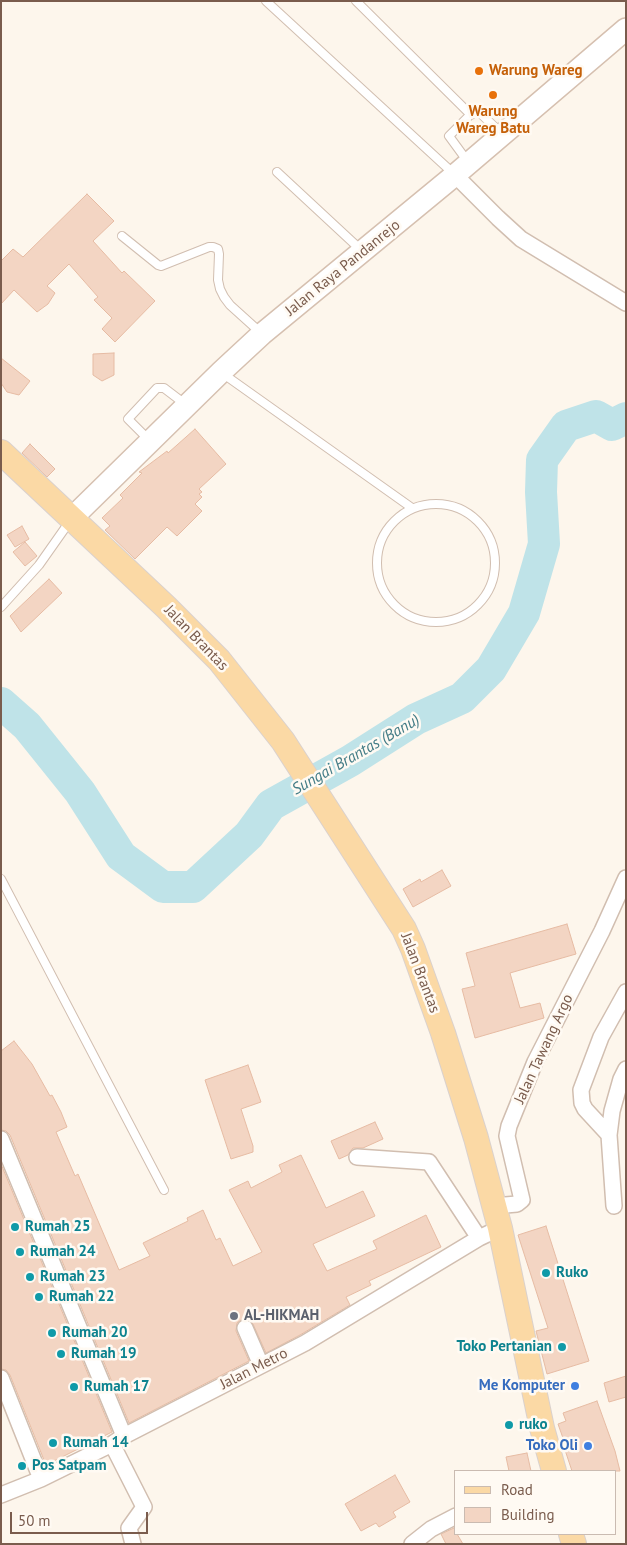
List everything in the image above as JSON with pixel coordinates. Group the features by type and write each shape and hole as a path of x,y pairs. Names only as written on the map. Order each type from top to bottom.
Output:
{"main road":[{"name":"Jalan Raya Pandanrejo","path":"72,519 220,372 262,334 462,170 626,29"},
{"name":"Jalan Brantas","path":"1,452 166,607 219,660 283,741 404,929 443,1033 476,1138 491,1224 553,1470"}],"street":[{"path":"462,170 498,218 521,239 626,303"},
{"name":"Jalan Tawang Argo","path":"491,1224 522,1200 507,1136 509,1126 539,1054 620,905 626,878"},
{"path":"610,1134 582,1103 581,1090 601,1037 626,992"},
{"path":"614,1206 610,1134 612,1111 621,1079 626,1069"},
{"path":"1,1139 144,1507 129,1528 133,1544"},
{"path":"357,1157 429,1162 491,1224"},
{"name":"Jalan Metro","path":"1,1495 41,1479 305,1342 491,1224"},
{"path":"245,1328 261,1365"},
{"path":"1,1378 41,1479"},
{"path":"412,1544 431,1529 454,1517"}],"lane":[{"path":"266,1 462,170"},
{"path":"356,1 470,115"},
{"path":"462,170 449,136 470,115 474,112 479,112 503,134"},
{"path":"276,172 362,251"},
{"path":"122,236 161,266 209,247 218,250 218,280 224,297 262,334"},
{"path":"220,372 412,508 432,503 453,506 472,514 486,530 492,542 495,570 490,590 477,606 460,618 440,623 419,621 400,612 386,597 378,578 376,557 382,537 395,520 412,508"},
{"path":"150,442 128,418 157,388 164,388 186,406"},
{"path":"1,607 38,565 72,519"},
{"path":"1,879 164,1190"}],"building":[{"path":"87,194 114,221 93,241 122,273 124,271 155,301 115,342 102,329 112,318 94,300 98,297 69,264 47,286 55,293 48,304 37,312 14,290 1,304 1,261 13,249 23,257"},
{"path":"114,353 114,375 102,381 93,375 93,354"},
{"path":"1,358 30,381 19,395 7,392 1,383"},
{"path":"195,429 226,464 199,489 202,492 199,494 202,497 195,504 202,511 177,536 167,527 135,559 105,530 110,526 102,518 123,498 120,495 142,473 139,472 167,451 168,453"},
{"path":"30,444 55,469 47,477 22,453"},
{"path":"22,526 29,539 15,547 7,535"},
{"path":"25,542 37,556 25,566 13,552"},
{"path":"49,579 62,593 21,632 10,616"},
{"path":"442,870 451,886 413,907 403,889 420,879 421,882"},
{"path":"567,924 576,954 510,973 520,1008 540,1003 544,1018 475,1038 462,989 475,986 466,953"},
{"path":"14,1041 32,1064 61,1112 67,1127 56,1132 75,1176 78,1174 119,1270 150,1256 143,1243 188,1221 187,1218 203,1210 216,1240 220,1238 233,1266 262,1252 229,1190 248,1181 251,1188 282,1172 279,1165 301,1155 326,1208 363,1191 375,1216 313,1244 327,1271 377,1249 373,1241 426,1215 441,1247 369,1281 371,1285 346,1297 350,1305 266,1353 253,1324 247,1319 241,1320 237,1323 236,1331 249,1361 129,1423 10,1135 6,1131 1,1130 1,1051"},
{"path":"248,1065 261,1102 241,1109 253,1146 253,1152 231,1159 205,1080"},
{"path":"375,1122 383,1139 363,1148 353,1148 348,1155 339,1159 331,1141"},
{"path":"1,1164 112,1432 46,1465 10,1375 6,1370 1,1369"},
{"path":"546,1226 589,1361 547,1374 536,1331 548,1328 518,1235"},
{"path":"626,1376 626,1397 609,1402 604,1383"},
{"path":"597,1401 620,1471 572,1470 558,1424 566,1421 563,1413"},
{"path":"527,1453 531,1470 509,1470 506,1457"},
{"path":"395,1475 410,1502 393,1512 396,1517 379,1527 376,1523 361,1531 345,1504"},
{"path":"454,1528 454,1535 458,1535 463,1544 446,1544 441,1534"}],"waterway":[{"name":"Sungai Brantas (Banu)","path":"1,703 27,726 80,792 121,856 163,887 193,887 249,835 271,805 350,761 416,719 462,698 491,669 524,613 544,544 541,492 542,460 566,426 596,416 612,425 626,418"}],"place":[{"name":"Warung Wareg","path":"479,71"},
{"name":"Warung Wareg Batu","path":"493,95"},
{"name":"Rumah 25","path":"15,1227"},
{"name":"Rumah 24","path":"20,1252"},
{"name":"Ruko","path":"546,1273"},
{"name":"Rumah 23","path":"30,1277"},
{"name":"Rumah 22","path":"39,1297"},
{"name":"AL-HIKMAH","path":"234,1316"},
{"name":"Rumah 20","path":"52,1333"},
{"name":"Toko Pertanian","path":"562,1347"},
{"name":"Rumah 19","path":"61,1354"},
{"name":"Me Komputer","path":"575,1386"},
{"name":"Rumah 17","path":"74,1387"},
{"name":"ruko","path":"509,1425"},
{"name":"Rumah 14","path":"53,1443"},
{"name":"Toko Oli","path":"588,1446"},
{"name":"Pos Satpam","path":"22,1466"}]}
